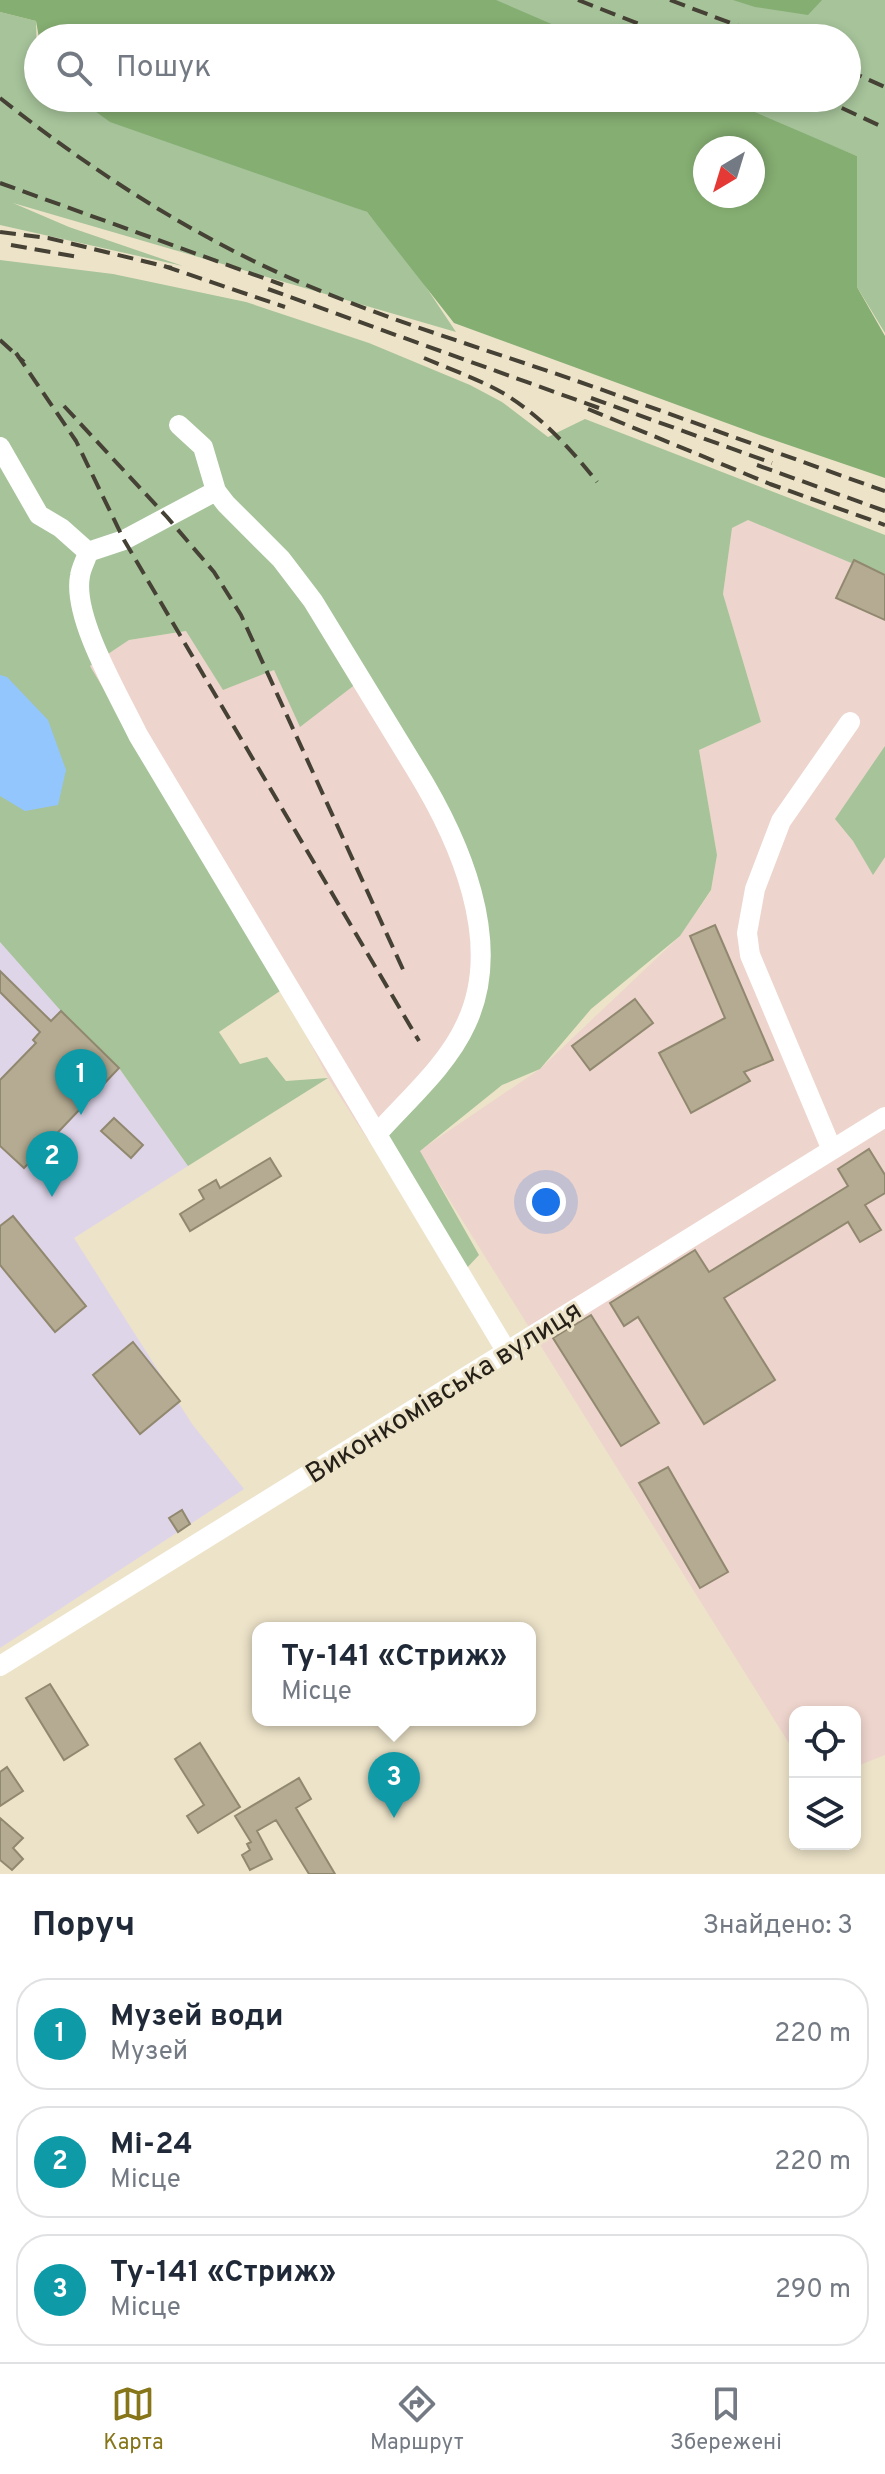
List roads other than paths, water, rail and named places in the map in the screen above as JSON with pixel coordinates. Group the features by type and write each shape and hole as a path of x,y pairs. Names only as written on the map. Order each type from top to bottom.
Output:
{"street":[{"path":"179,425 203,447 216,491 281,559 313,601 429,791 456,847 474,906 480,940 480,981 466,1024 439,1064 377,1134"},
{"path":"0,447 39,515 61,528 88,552"},
{"path":"88,552 124,540 216,491"},
{"path":"88,552 80,577 90,636 138,735 507,1352"},
{"path":"832,1150 750,955 747,933 755,889 781,821 850,722"},
{"name":"Виконкомівська вулиця","path":"0,1666 832,1150 880,1126"}],"water":[{"path":"0,675 7,677 48,720 66,770 58,805 25,811 0,796"}],"railway":[{"path":"578,0 639,24"},
{"path":"670,0 733,24"},
{"path":"861,76 885,87"},
{"path":"0,98 135,195 243,256 317,290 885,491"},
{"path":"850,112 885,128"},
{"path":"0,183 283,285"},
{"path":"0,232 48,238 172,268"},
{"path":"11,245 78,257"},
{"path":"164,266 285,307"},
{"path":"268,289 599,408"},
{"path":"0,340 24,362"},
{"path":"16,353 76,441 124,540 419,1041"},
{"path":"424,358 484,383 517,402 554,433 597,482"},
{"path":"591,398 772,463"},
{"path":"64,406 214,572 241,615 406,976"},
{"path":"588,409 770,484 885,525"},
{"path":"757,465 885,511"}],"place":[{"name":"Музей води","path":"81,1115"},
{"name":"Мі-24","path":"52,1197"},
{"name":"Ту-141 «Стриж»","path":"394,1818"}]}
